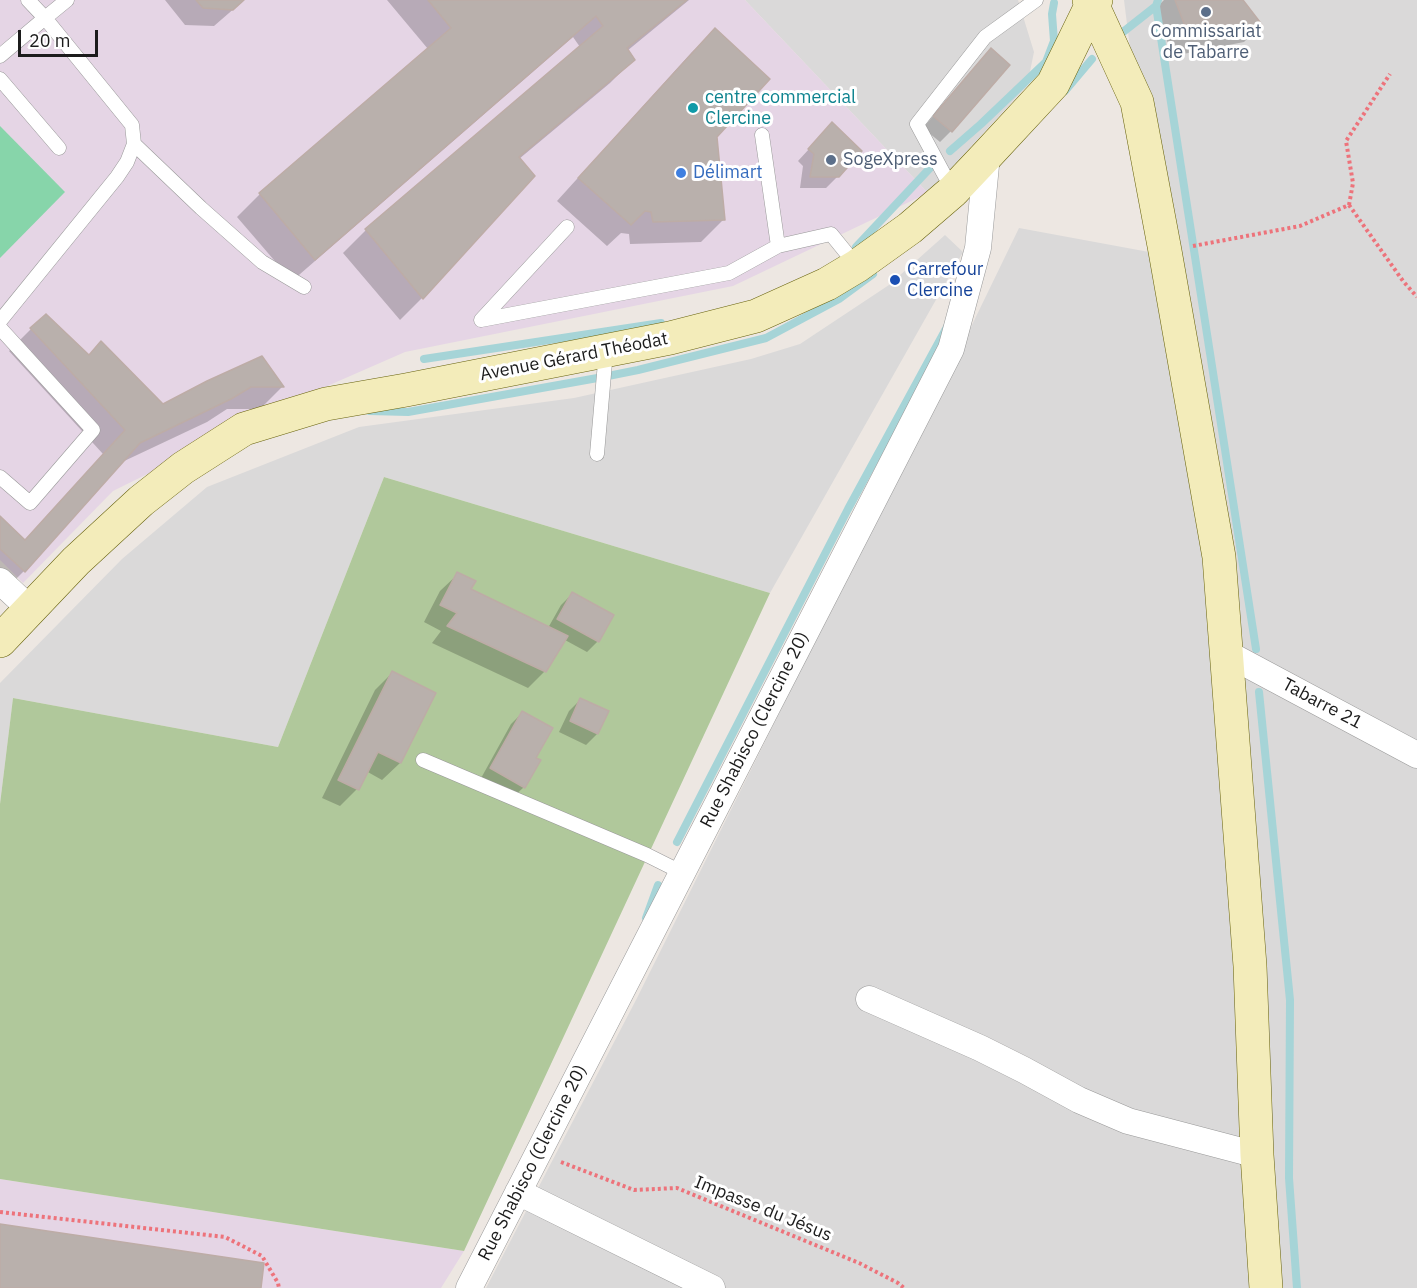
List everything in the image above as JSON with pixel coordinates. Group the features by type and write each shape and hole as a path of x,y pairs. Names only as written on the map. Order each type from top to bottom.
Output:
{"street":[{"name":"Avenue Gérard Théodat","path":"0,640 76,561 141,501 183,468 244,429 326,404 670,338 756,316 827,284 857,266 910,228 953,191 987,155 1053,84 1092,1"},
{"path":"1092,1 1137,102 1220,557 1250,966 1257,1155 1266,1288"},
{"name":"Rue Shabisco (Clercine 20)","path":"469,1288 951,349 978,248 987,155"},
{"path":"0,581 30,609"},
{"name":"Tabarre 21","path":"1226,653 1417,755"},
{"path":"869,999 980,1048 1079,1100 1128,1121 1257,1155"},
{"path":"518,1192 712,1288"}],"lane":[{"path":"0,321 117,177 128,162 134,144 132,125 28,0"},
{"path":"0,56 67,0"},
{"path":"953,191 917,124 986,37 1036,0"},
{"path":"0,79 59,148"},
{"path":"762,135 778,246"},
{"path":"134,144 262,262 304,287"},
{"path":"567,227 481,320 729,273 778,246 831,234 857,266"},
{"path":"0,328 93,430 30,503 0,477"},
{"path":"597,454 606,351"},
{"path":"423,760 683,873"}],"path":[{"path":"1390,74 1346,141 1353,183 1349,205 1417,297"},
{"path":"1166,251 1300,226 1349,205"},
{"name":"Impasse du Jésus","path":"538,1153 634,1190 677,1188 859,1263 904,1288"},
{"path":"0,1212 225,1237 262,1256 279,1288"}],"shaded area":[{"path":"0,0 745,0 928,193 733,286 405,352 309,394 113,491 23,583 0,560"},
{"path":"745,0 1018,0 1034,52 1027,86 928,193"},
{"path":"1124,0 1417,0 1417,1288 486,1288 636,1000 1019,228 1149,252 1146,176"},
{"path":"945,235 963,252 770,593 384,477 278,747 13,698 0,804 0,683 122,559 207,487 359,427 574,398 751,359 800,344 889,285"},
{"path":"0,1179 464,1251 441,1288 0,1288"}],"green space":[{"path":"0,126 65,192 0,258"},
{"path":"384,477 770,593 464,1251 0,1179 0,804 13,698 278,747"}],"building":[{"path":"196,0 244,0 233,10 203,8"},
{"path":"428,0 687,0 627,48 635,60 519,157 535,176 423,299 365,229 603,26 596,16 315,260 259,193 451,28"},
{"path":"1175,0 1243,0 1263,26 1190,39"},
{"name":"centre commercial Clercine","path":"715,28 770,79 717,137 725,220 653,222 651,212 645,211 631,225 578,178"},
{"path":"991,48 1010,65 952,132 933,116"},
{"path":"832,122 862,151 839,177 810,177 814,154 808,149"},
{"path":"46,314 89,355 101,341 163,404 262,356 284,387 251,387 140,443 25,572 0,549 0,516 25,540 125,430 30,328"},
{"path":"457,572 476,581 471,589 568,636 546,672 447,626 457,613 440,605"},
{"path":"572,592 614,615 599,642 557,619"},
{"path":"392,671 436,693 401,763 378,752 359,790 338,780"},
{"path":"580,698 609,711 598,734 570,721"},
{"path":"522,711 553,728 536,758 541,760 525,788 490,768"},
{"path":"0,1224 264,1263 261,1288 0,1288"}],"waterway":[{"path":"1123,32 1156,6 1158,0"},
{"path":"950,151 1046,62 1054,41 1052,14 1054,3"},
{"path":"1156,6 1256,649"},
{"path":"1065,91 1092,59"},
{"path":"856,247 931,167"},
{"path":"608,376 766,338 839,299 873,274"},
{"path":"424,359 661,323"},
{"path":"677,842 848,509 947,327"},
{"path":"369,411 408,412 603,377"},
{"path":"1259,692 1290,1000 1289,1178 1297,1288"},
{"path":"646,918 658,885"}],"place":[{"name":"Commissariat de Tabarre","path":"1206,12"},
{"name":"centre commercial Clercine","path":"693,108"},
{"name":"SogeXpress","path":"831,160"},
{"name":"Délimart","path":"681,173"},
{"name":"Carrefour Clercine","path":"895,280"}]}
